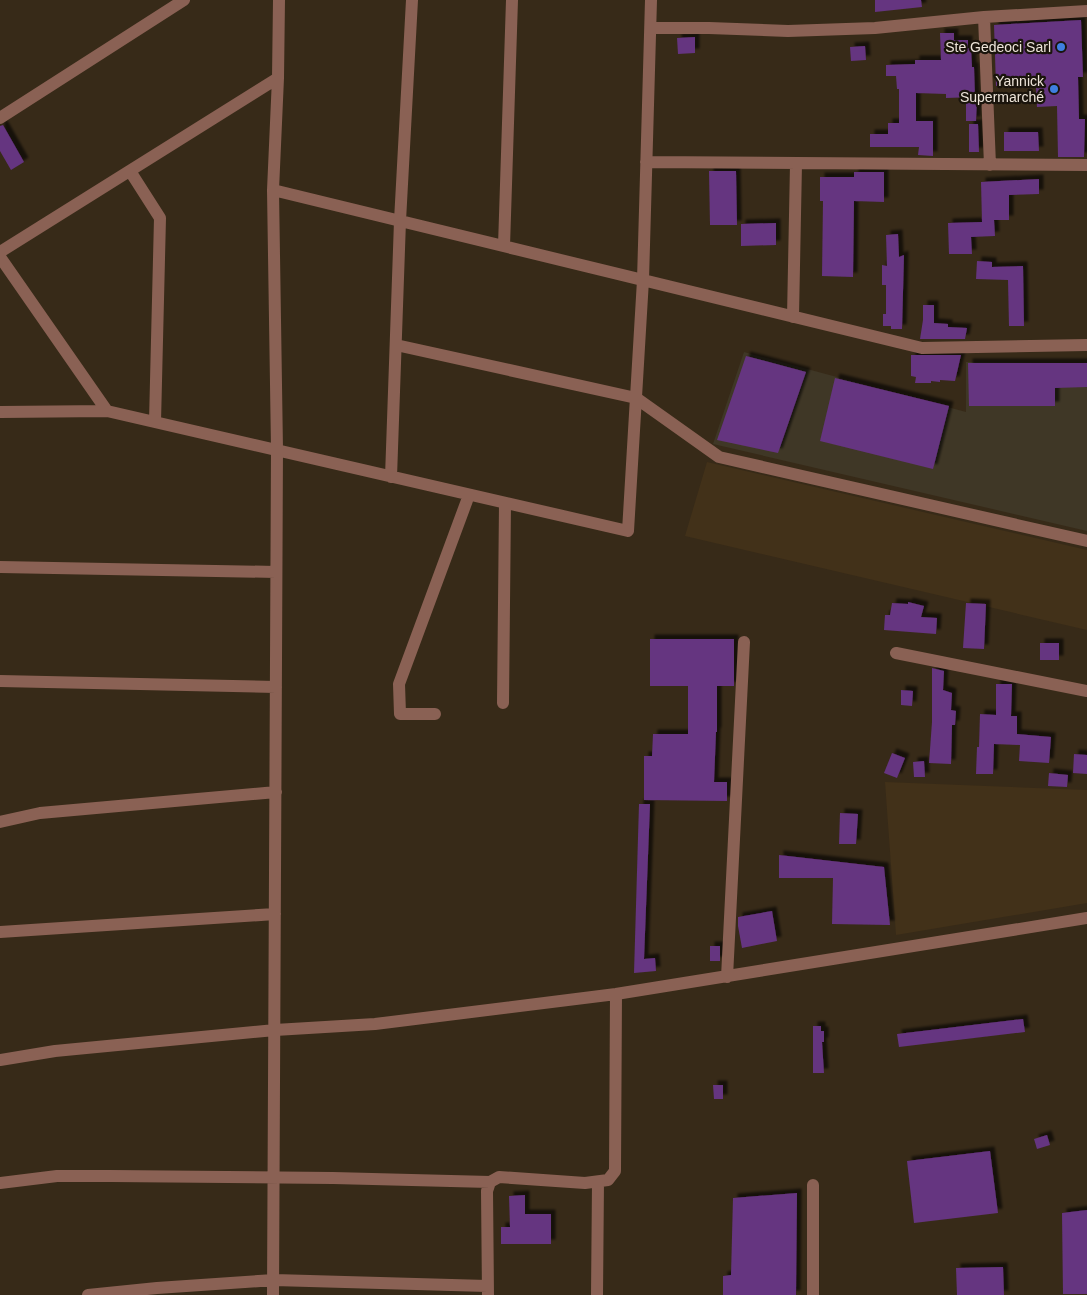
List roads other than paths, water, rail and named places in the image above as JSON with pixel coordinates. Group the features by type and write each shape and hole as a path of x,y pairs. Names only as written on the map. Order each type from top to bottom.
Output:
{"street":[{"path":"0,118 184,0"},
{"path":"274,1295 277,449 273,190 279,0"},
{"path":"391,477 400,221 412,0"},
{"path":"504,246 512,0"},
{"path":"0,412 107,411 628,531 643,280 651,0"},
{"path":"650,28 788,31 865,28 984,16 1087,11"},
{"path":"984,16 990,165"},
{"path":"0,252 278,78"},
{"path":"646,162 1087,165"},
{"path":"793,317 796,164"},
{"path":"130,170 160,218 155,422"},
{"path":"273,190 922,348 1087,345"},
{"path":"0,257 107,411"},
{"path":"396,345 636,398 718,457 1087,541"},
{"path":"435,714 400,714 399,684 468,494"},
{"path":"503,703 505,503"},
{"path":"0,567 276,572"},
{"path":"727,977 744,642"},
{"path":"896,653 1087,692"},
{"path":"0,681 276,688"},
{"path":"0,822 40,813 276,792"},
{"path":"0,932 275,914"},
{"path":"0,1060 55,1051 275,1030 375,1024 616,994 1087,918"},
{"path":"0,1183 57,1176 490,1182 499,1177 585,1183 608,1180 615,1171 616,994"},
{"path":"88,1295 274,1280 488,1290 487,1191 490,1182"},
{"path":"597,1295 598,1182"},
{"path":"813,1185 813,1295"}],"place":[{"name":"Ste Gedeoci Sarl","path":"1061,47"},
{"name":"Yannick Supermarché","path":"1054,89"}]}
